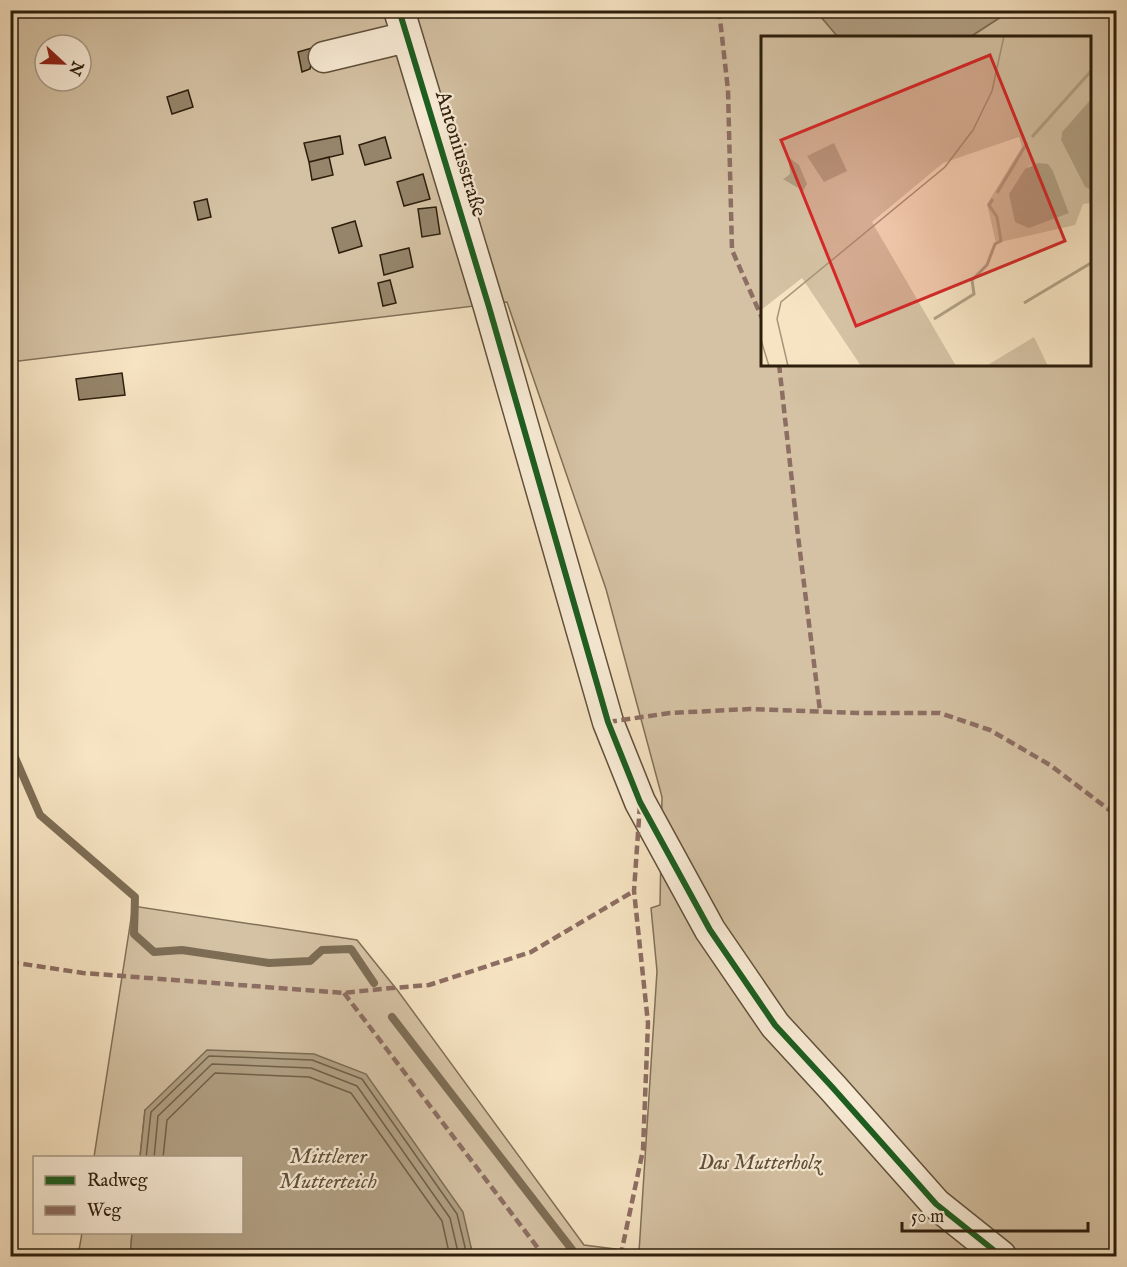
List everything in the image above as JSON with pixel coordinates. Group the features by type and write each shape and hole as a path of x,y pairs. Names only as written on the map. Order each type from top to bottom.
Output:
{"street":[{"path":"324,57 403,24"},
{"name":"Antoniusstraße","path":"403,24 489,307 608,722 640,802 710,930 774,1025 936,1204 1001,1257"}],"green space":[{"name":"Das Mutterholz","path":"10,11 816,11 837,36 761,36 761,366 1091,366 1091,36 972,36 1010,11 1116,11 1116,1256 470,1256 471,1247 145,1110 140,1156 94,1156 133,906 357,940 398,991 584,1245 639,1252 657,971 651,908 660,905 662,797 606,589 507,302 11,362"},
{"path":"82,1234 132,1234 130,1256 78,1256"}],"water":[{"path":"816,11 1010,11 972,36 837,36"},
{"name":"Mittlerer Mutterteich","path":"207,1050 314,1054 366,1074 463,1212 471,1247 470,1256 130,1256 132,1234 243,1234 243,1156 140,1156 145,1110"}],"building":[{"path":"315,47 310,69 302,72 298,52"},
{"path":"188,90 193,107 172,114 167,97"},
{"path":"340,136 343,154 309,162 304,143"},
{"path":"385,137 391,158 365,165 359,145"},
{"path":"329,157 333,175 312,180 309,162"},
{"path":"423,174 430,199 404,206 397,182"},
{"path":"207,199 211,217 198,220 194,202"},
{"path":"436,207 440,234 422,237 418,209"},
{"path":"355,221 362,246 339,253 332,228"},
{"path":"409,248 413,267 384,275 380,255"},
{"path":"390,280 396,303 383,306 378,283"},
{"path":"122,373 125,395 79,400 76,379"}],"waterway":[{"path":"10,746 40,815 135,897 134,934 154,952 182,950 269,963 310,961 322,950 351,949 374,983"},
{"path":"392,1017 577,1256"}],"marked path":[{"path":"719,10 728,90 732,250 761,316"},
{"path":"779,366 820,711"},
{"path":"608,722 670,713 750,709 940,713 990,730 1050,765 1116,815"},
{"path":"622,1256 643,1150 648,1023 634,891 640,804"},
{"path":"10,962 83,973 344,993 429,985 531,952 634,891"},
{"path":"344,993 544,1256"}],"cycle path":[{"path":"399,10 489,307 608,722 640,802 710,930 775,1025 936,1204 1001,1256"}]}
